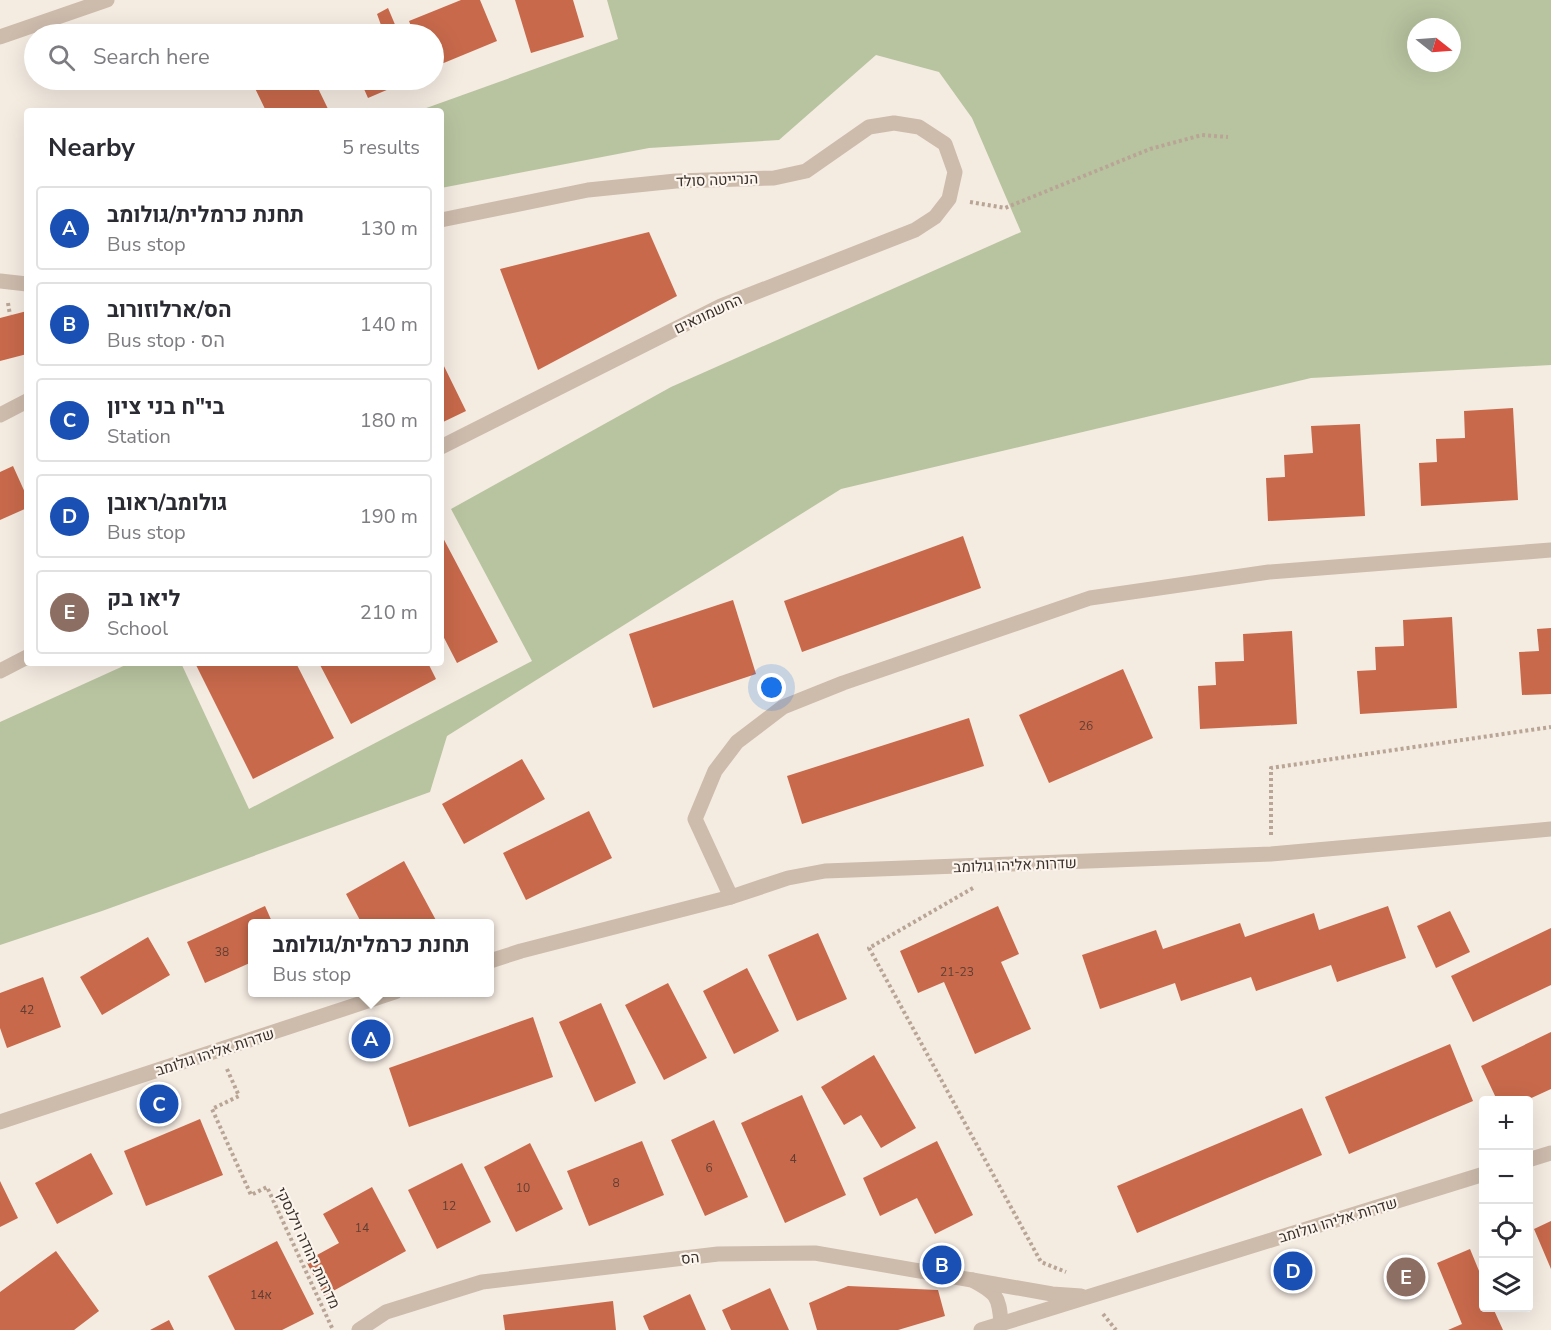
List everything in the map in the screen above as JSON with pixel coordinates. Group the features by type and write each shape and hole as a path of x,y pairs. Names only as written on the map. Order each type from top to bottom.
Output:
{"street":[{"path":"39,24 107,0"},
{"path":"0,38 24,29"},
{"name":"הנרייטה סולד","path":"444,219 588,190 676,181 774,178 806,171 868,127 894,123 919,127 945,144 955,172"},
{"name":"החשמונאים","path":"444,445 721,306 915,230 935,217 949,199 955,172"},
{"path":"0,281 24,284"},
{"path":"0,415 24,403"},
{"path":"731,897 695,819 715,771 737,742 783,706 1090,598 1269,572 1551,550"},
{"path":"0,671 24,659"},
{"name":"שדרות אליהו גולומב","path":"494,959 731,897 788,878 825,872 1271,854 1551,829"},
{"name":"שדרות אליהו גולומב","path":"0,1122 383,997"},
{"path":"1533,1158 1551,1153"},
{"name":"שדרות אליהו גולומב","path":"981,1330 1479,1176"},
{"name":"הס","path":"359,1330 386,1312 482,1282 718,1254 815,1253 972,1280 994,1293 1000,1307 1001,1323"},
{"path":"972,1280 1052,1294 1090,1297"}],"path":[{"path":"949,199 1005,208 1150,149 1202,135 1228,137"},
{"path":"7,301 10,315"},
{"path":"1271,854 1271,768 1551,727"},
{"path":"982,882 868,948 1041,1262 1080,1278 1090,1297"},
{"name":"מדרגות יהודה וילנסקי","path":"219,1051 239,1096 212,1109 251,1194 267,1187 333,1330"}],"green space":[{"path":"607,0 1551,0 1551,365 1311,378 841,489 447,736 430,792 102,911 0,945 0,722 123,666 182,666 249,809 532,661 451,509 671,387 1021,232 972,118 939,72 876,55 779,140 649,148 444,187 444,108 426,108 618,39"}],"building":[{"path":"461,0 480,0 497,41 444,63 444,24 410,24 409,21"},
{"path":"515,0 573,0 584,37 531,53"},
{"path":"388,8 395,24 381,24 377,14"},
{"path":"256,90 319,90 328,108 265,108"},
{"path":"364,90 387,90 368,98"},
{"path":"649,232 677,296 538,370 500,269"},
{"path":"24,312 24,355 0,361 0,318"},
{"path":"444,366 466,411 444,422"},
{"path":"1513,408 1518,500 1421,506 1419,463 1437,462 1436,439 1465,438 1464,411"},
{"path":"1360,424 1365,516 1268,521 1266,478 1285,477 1284,455 1313,453 1311,426"},
{"path":"13,466 24,490 24,509 0,520 0,472"},
{"path":"963,536 981,588 802,652 784,601"},
{"path":"444,540 498,642 457,663 444,638"},
{"path":"733,600 756,674 653,708 629,634"},
{"path":"1452,617 1457,708 1360,714 1357,671 1376,670 1375,647 1404,646 1403,620"},
{"path":"1551,628 1551,694 1522,695 1519,652 1539,651 1537,629"},
{"path":"1292,631 1297,724 1200,729 1198,686 1216,685 1215,662 1244,661 1243,634"},
{"path":"196,666 298,666 334,738 253,779"},
{"path":"321,666 430,666 436,679 351,724"},
{"path":"1123,669 1153,738 1049,783 1019,715"},
{"path":"969,718 984,766 802,824 787,776"},
{"path":"522,759 545,799 464,844 442,804"},
{"path":"589,811 612,858 526,900 503,853"},
{"path":"404,861 435,919 359,919 346,894"},
{"path":"265,906 271,919 248,919 248,964 205,983 187,942"},
{"path":"998,906 1019,954 1001,962 1031,1029 975,1054 944,982 918,993 900,951"},
{"path":"1388,906 1406,958 1337,982 1331,965 1256,991 1251,977 1181,1001 1175,983 1100,1009 1082,955 1156,930 1163,949 1240,923 1245,937 1314,913 1319,930"},
{"path":"1450,911 1470,952 1436,968 1417,926"},
{"path":"1551,928 1551,985 1473,1022 1451,976"},
{"path":"818,933 847,999 797,1021 768,955"},
{"path":"148,937 170,975 102,1015 80,977"},
{"path":"747,968 779,1031 734,1054 703,991"},
{"path":"43,977 61,1027 7,1048 0,1028 0,993"},
{"path":"668,983 707,1058 664,1080 625,1005"},
{"path":"601,1003 636,1083 595,1102 559,1022"},
{"path":"533,1017 553,1077 409,1127 389,1068"},
{"path":"1551,1032 1551,1089 1533,1097 1495,1096 1481,1066"},
{"path":"1450,1044 1473,1101 1349,1154 1325,1097"},
{"path":"874,1055 916,1128 881,1148 861,1115 844,1125 821,1087"},
{"path":"802,1095 846,1195 785,1223 741,1123"},
{"path":"1302,1108 1322,1155 1137,1233 1117,1186"},
{"path":"200,1119 223,1175 146,1206 124,1151"},
{"path":"714,1120 748,1197 705,1216 671,1140"},
{"path":"642,1141 664,1195 589,1226 567,1171"},
{"path":"937,1141 973,1215 935,1234 917,1198 880,1216 863,1178"},
{"path":"530,1143 563,1209 516,1232 484,1167"},
{"path":"91,1153 113,1194 57,1224 35,1183"},
{"path":"462,1163 491,1222 437,1249 408,1190"},
{"path":"0,1181 18,1218 0,1227"},
{"path":"372,1187 406,1251 324,1296 306,1261 339,1243 323,1214"},
{"path":"1551,1221 1551,1269 1534,1229"},
{"path":"277,1241 314,1314 282,1330 235,1330 208,1276"},
{"path":"1470,1249 1479,1271 1479,1312 1495,1312 1503,1330 1448,1330 1462,1324 1437,1263"},
{"path":"56,1251 99,1311 74,1330 0,1330 0,1292"},
{"path":"848,1286 938,1290 945,1316 898,1330 817,1330 809,1303"},
{"path":"770,1288 789,1330 731,1330 722,1310"},
{"path":"690,1294 706,1330 649,1330 643,1316"},
{"path":"613,1301 616,1330 505,1330 503,1315"},
{"path":"169,1320 174,1330 150,1330"}],"place":[{"name":"תחנת כרמלית/גולומב","path":"371,1039"},
{"name":"בי\"ח בני ציון","path":"159,1104"},
{"name":"הס/ארלוזורוב","path":"942,1265"},
{"name":"גולומב/ראובן","path":"1293,1271"},
{"name":"ליאו בק","path":"1406,1277"}]}
